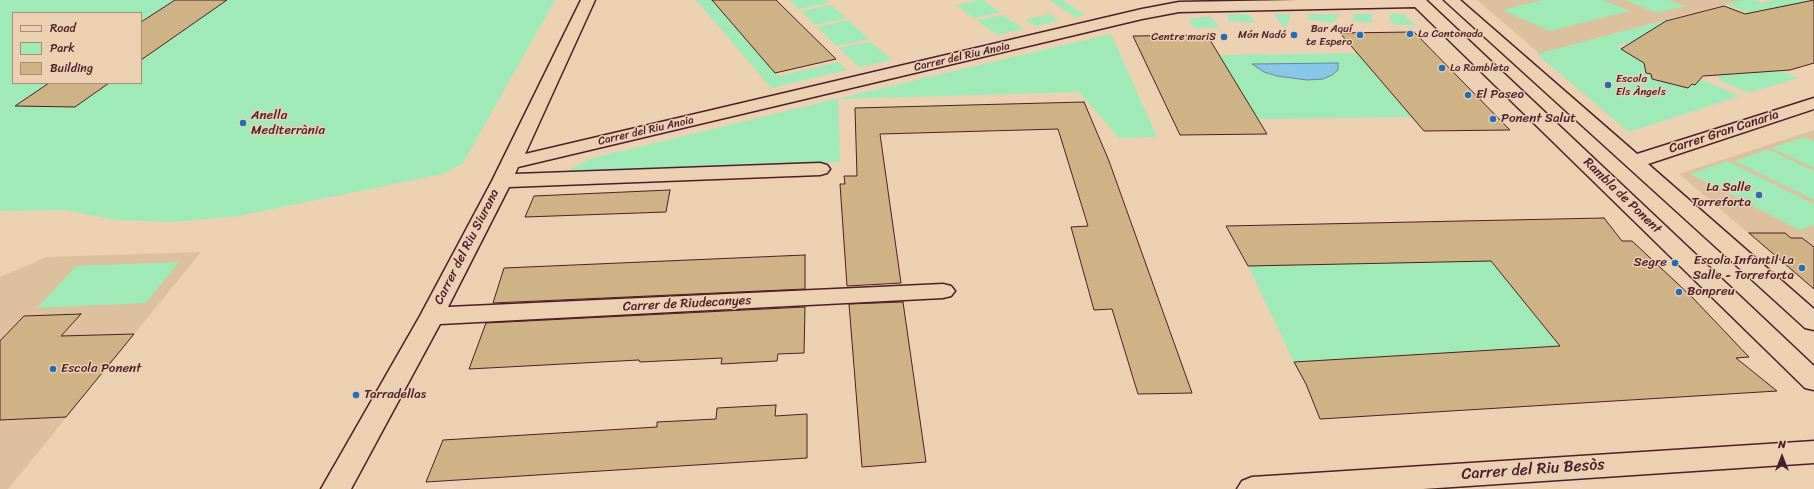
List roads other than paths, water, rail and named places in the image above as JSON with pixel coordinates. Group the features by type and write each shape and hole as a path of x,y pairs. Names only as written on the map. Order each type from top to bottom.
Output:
{"street":[{"name":"Carrer del Riu Siurana","path":"336,489 432,316 506,172 588,0"},
{"name":"Carrer del Riu Anoia","path":"506,172 1134,16 1174,3 1233,2 1422,5"},
{"path":"1422,5 1458,6 1814,322"},
{"name":"Rambla de Ponent","path":"1422,5 1814,381"},
{"name":"Carrer Gran Canaria","path":"1633,162 1814,103"},
{"path":"506,172 820,169"},
{"name":"Carrer de Riudecanyes","path":"432,316 943,291"},
{"name":"Carrer del Riu Besòs","path":"1252,489 1399,484 1814,452"}],"water":[{"path":"1338,63 1338,70 1332,75 1323,79 1307,80 1277,76 1264,72 1252,64"}],"place":[{"name":"La Cantonada","path":"1410,34"},
{"name":"Món Nadó","path":"1294,35"},
{"name":"Bar Aquí te Espero","path":"1360,35"},
{"name":"Centre mariS","path":"1224,37"},
{"name":"La Rambleta","path":"1442,68"},
{"name":"Escola Els Àngels","path":"1608,85"},
{"name":"El Paseo","path":"1468,95"},
{"name":"Ponent Salut","path":"1493,119"},
{"name":"Anella Mediterrània","path":"243,123"},
{"name":"La Salle Torreforta","path":"1759,195"},
{"name":"Segre","path":"1675,263"},
{"name":"Escola Infantil La Salle - Torreforta","path":"1802,268"},
{"name":"Bonpreu","path":"1679,292"},
{"name":"Escola Ponent","path":"53,369"},
{"name":"Tarradellas","path":"356,395"}]}
